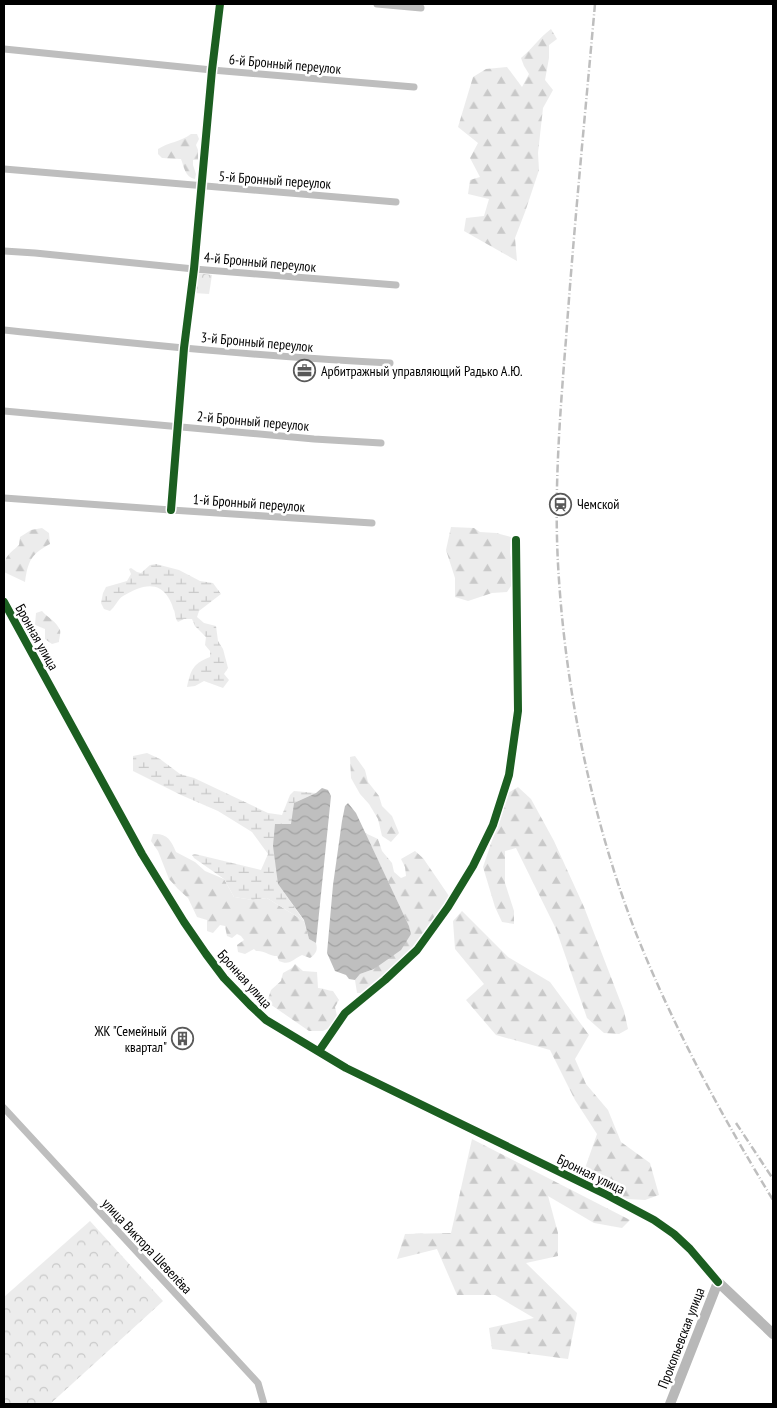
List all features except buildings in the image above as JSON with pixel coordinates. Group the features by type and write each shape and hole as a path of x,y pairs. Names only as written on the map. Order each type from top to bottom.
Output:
{"main road":[{"name":"Бронная улица","path":"718,1282 773,1334"},
{"name":"Прокопьевская улица","path":"670,1404 718,1282"}],"street":[{"path":"171,510 184,348 194,269 212,70 220,4"},
{"path":"377,4 421,8"},
{"name":"6-й Бронный переулок","path":"4,49 212,70 414,87"},
{"name":"5-й Бронный переулок","path":"4,169 396,202"},
{"name":"4-й Бронный переулок","path":"4,252 35,253 194,269 396,285"},
{"name":"3-й Бронный переулок","path":"4,330 320,360 390,363"},
{"name":"2-й Бронный переулок","path":"4,411 314,439 381,443"},
{"name":"1-й Бронный переулок","path":"4,498 372,523"},
{"path":"319,1051 345,1013 385,980 417,950 448,907 473,866 493,825 509,775 518,711 516,540"},
{"name":"Бронная улица","path":"4,602 142,854 184,922 206,954 231,985 266,1020 346,1068 654,1220 674,1234 690,1249 718,1282"},
{"name":"улица Виктора Шевелёва","path":"4,1108 258,1383 264,1404"}],"green space":[{"path":"551,29 557,39 549,45 545,80 553,90 543,108 538,153 539,170 515,238 517,261 464,231 466,218 484,216 489,199 468,194 470,180 480,177 470,158 478,143 458,127 473,77 486,69 507,67 522,87 529,74 521,58"},
{"path":"191,134 197,134 199,139 196,145 198,160 193,160 196,174 195,179 187,174 181,159 162,158 158,154 158,149"},
{"path":"196,273 212,275 209,294 194,293"},
{"path":"451,527 474,528 480,532 496,533 511,537 510,552 515,580 507,592 492,593 468,601 455,597 455,578 446,550"},
{"path":"42,528 49,533 50,544 38,551 29,563 25,582 4,572 6,559 19,545 20,537 31,530"},
{"path":"156,564 179,570 200,581 213,583 221,594 199,611 197,617 204,623 216,626 218,641 223,649 228,668 224,674 229,680 223,688 204,681 195,686 187,687 194,668 200,662 210,657 210,651 205,645 206,637 195,626 192,619 184,619 178,622 164,591 153,586 147,586 121,597 110,611 104,609 101,603 106,587 127,581 131,574 129,569 131,568 141,573 150,565"},
{"path":"42,611 59,627 59,642 52,644 45,639 45,629 35,625 36,613"},
{"path":"147,753 160,759 180,774 194,778 268,813 282,815 290,795 294,791 316,793 294,803 292,824 275,825 278,884 304,921 267,898 253,900 234,897 224,879 194,858 192,855 195,854 261,870 268,854 252,832 218,811 133,771 133,756"},
{"path":"355,756 365,770 368,782 379,796 382,806 392,816 399,833 391,842 382,836 378,819 351,778 350,757"},
{"path":"518,787 531,799 554,841 584,907 624,1011 628,1029 619,1034 604,1033 587,1018 556,929 516,848 505,851 505,883 514,911 514,924 502,922 495,907 483,867 501,814 503,796"},
{"path":"365,833 378,839 382,851 392,863 394,872 401,878 406,876 405,867 401,859 415,851 423,858 449,896 449,901 433,925 416,943 409,954 366,993 357,993 355,980 360,974 374,969 411,934"},
{"path":"153,834 165,836 176,852 195,862 205,871 224,879 234,897 253,900 267,898 304,921 309,939 316,943 317,950 315,953 310,958 302,955 286,963 279,961 277,956 254,949 245,954 238,952 237,945 244,940 237,934 232,938 227,936 225,926 220,925 213,933 207,931 207,920 197,917 188,898 169,879 158,851 151,841"},
{"path":"462,911 508,957 550,982 589,1035 575,1059 586,1084 608,1110 621,1142 650,1163 659,1195 645,1200 627,1199 583,1174 597,1134 575,1100 550,1050 496,1035 466,1000 484,984 455,949 453,921"},
{"path":"295,964 303,971 317,972 318,988 333,991 339,1000 335,1007 337,1016 333,1026 323,1031 309,1031 267,1002 271,990 281,981 283,973"},
{"path":"472,1139 630,1220 622,1228 594,1223 548,1196 558,1233 558,1256 526,1263 577,1313 568,1359 492,1349 489,1328 534,1318 495,1295 457,1295 437,1249 397,1259 405,1234 451,1233"},
{"path":"90,1221 163,1301 50,1404 4,1404 4,1297"}],"water":[{"path":"322,788 328,790 331,796 316,943 309,939 304,920 278,884 273,846 275,824 291,824 294,803 316,793"},
{"path":"348,803 356,813 411,934 401,950 374,969 360,974 355,980 349,979 346,975 335,971 327,953 333,885 342,821 345,806"}],"railway":[{"path":"595,4 572,255 558,451 557,536 560,598 573,700 594,801 625,905 634,928 680,1033 734,1134 773,1200"},
{"path":"736,1123 773,1179"}],"cycle path":[{"path":"171,510 184,348 194,269 212,70 220,4"},
{"path":"319,1051 345,1013 385,980 417,950 448,907 473,866 493,825 509,775 518,711 516,540"},
{"path":"4,602 142,854 206,954 224,978 250,1005 266,1020 346,1068 607,1195 654,1220 674,1234 690,1249 718,1282"}],"place":[{"name":"Арбитражный управляющий Радько А.Ю.","path":"305,371"},
{"name":"Чемской","path":"561,504"},
{"name":"ЖК \"Семейный квартал\"","path":"183,1039"}]}
